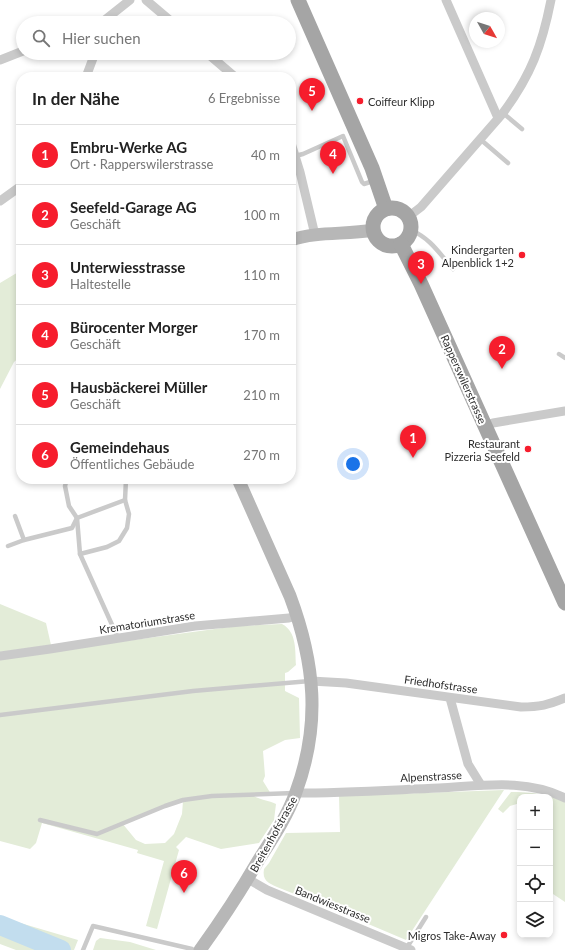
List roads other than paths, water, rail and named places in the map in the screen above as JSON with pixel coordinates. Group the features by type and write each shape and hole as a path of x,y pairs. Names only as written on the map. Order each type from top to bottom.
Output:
{"main road":[{"path":"298,0 349,133 376,180 386,209"},
{"path":"396,208 405,213 410,224 407,238 400,244 393,246 382,243 376,237 373,230 373,222 376,215 386,209 396,208"},
{"name":"Rapperswilerstrasse","path":"400,244 422,284 565,603"}],"street":[{"path":"110,16 130,0"},
{"path":"146,0 165,16"},
{"path":"446,0 500,116"},
{"path":"410,224 421,207 500,116 527,77 536,57 546,26 551,0"},
{"path":"0,60 16,54"},
{"path":"88,72 92,60"},
{"path":"215,60 229,72"},
{"path":"296,160 315,235"},
{"path":"0,201 16,190"},
{"path":"296,239 315,235 373,230"},
{"path":"485,426 493,423 565,411"},
{"name":"Breitenhofstrasse","path":"196,950 235,900 284,819 296,793 305,760 310,737 313,706 312,681 306,647 297,616 290,596 240,484"},
{"name":"Krematoriumstrasse","path":"0,656 195,626 289,618 297,616"},
{"name":"Friedhofstrasse","path":"312,681 346,683 521,707 548,705 565,698"},
{"path":"450,698 468,764 480,785"},
{"name":"Alpenstrasse","path":"296,793 510,785 539,789 565,798"},
{"name":"Bandwiesstrasse","path":"248,879 267,890 407,949"}],"lane":[{"path":"500,116 522,129"},
{"path":"296,156 349,133"},
{"path":"480,139 508,163"},
{"path":"410,224 431,242 453,269"},
{"path":"559,354 565,358"},
{"path":"66,484 69,506 77,518 80,554 118,638"},
{"path":"80,554 107,547 119,541 127,528 129,514 125,500 126,484"},
{"path":"8,546 24,540 72,528 77,518 125,500"},
{"path":"14,516 24,540"},
{"path":"0,716 186,692 312,681"},
{"path":"40,820 97,834 183,800 212,796 296,793"},
{"path":"407,949 426,917"},
{"path":"83,950 92,926 196,950"}],"waterway":[{"path":"0,925 61,950"}],"place":[{"name":"Coiffeur Klipp","path":"360,101"},
{"name":"Hausbäckerei Müller","path":"312,111"},
{"name":"Bürocenter Morger","path":"333,174"},
{"name":"Kindergarten Alpenblick 1+2","path":"522,255"},
{"name":"Unterwiesstrasse","path":"421,284"},
{"name":"Seefeld-Garage AG","path":"502,369"},
{"name":"Restaurant Pizzeria Seefeld","path":"528,449"},
{"name":"Embru-Werke AG","path":"413,458"},
{"name":"Gemeindehaus","path":"184,893"},
{"name":"Migros Take-Away","path":"504,935"}]}
